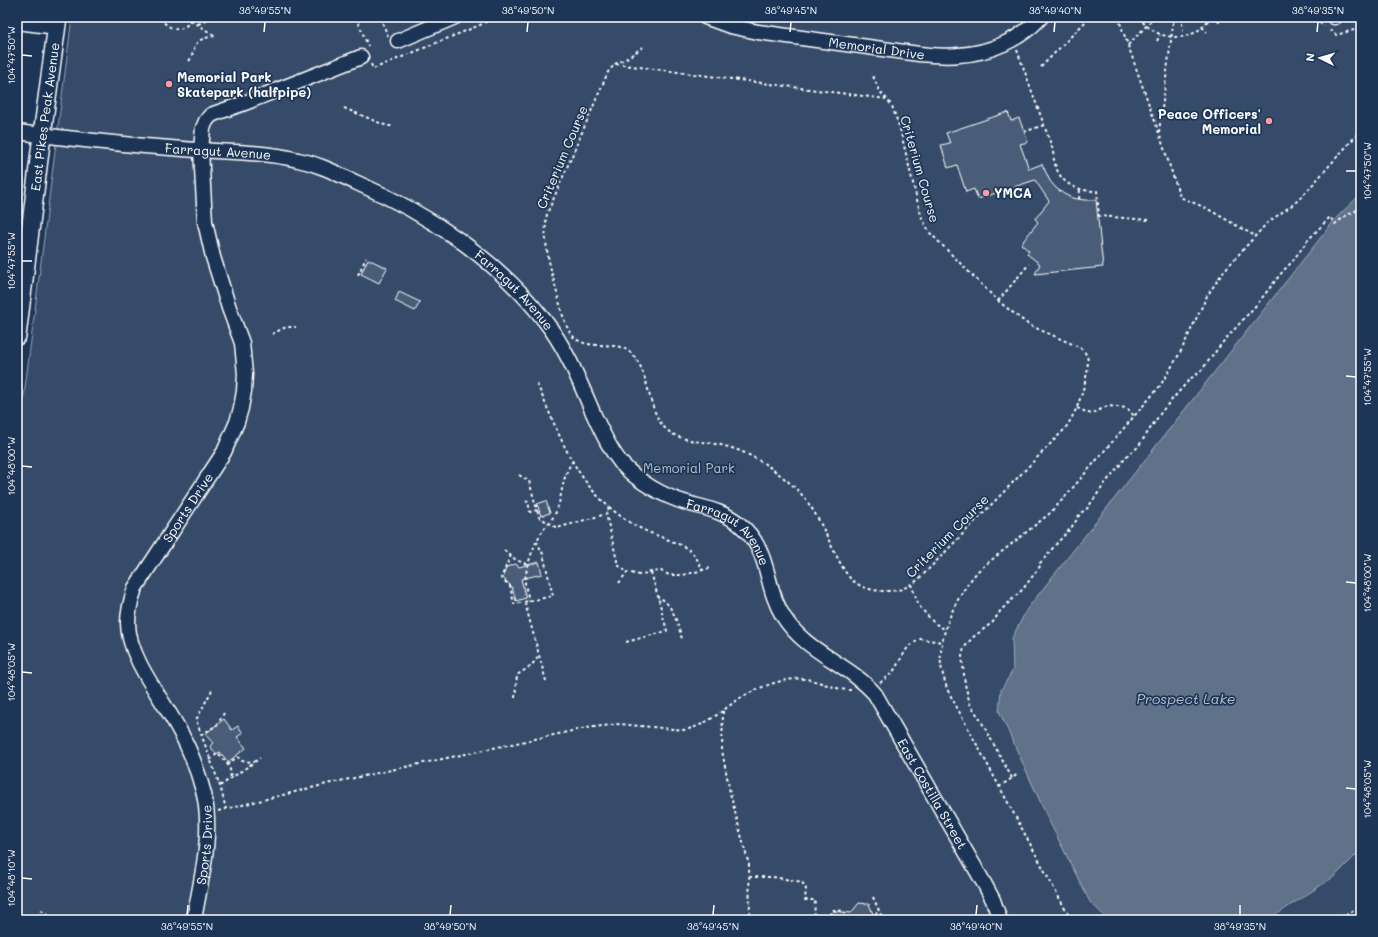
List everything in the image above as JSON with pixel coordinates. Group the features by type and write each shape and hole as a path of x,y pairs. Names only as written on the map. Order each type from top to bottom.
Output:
{"main road":[{"name":"East Pikes Peak Avenue","path":"17,336 23,248 42,135 57,22"}],"street":[{"path":"398,41 455,17"},
{"name":"Memorial Drive","path":"704,17 730,26 758,32 925,54 959,56 990,49 1013,39 1021,35 1041,17"},
{"path":"17,22 57,22"},
{"name":"Sports Drive","path":"194,920 208,841 208,815 203,793 192,759 178,728 134,651 128,625 128,612 135,588 224,452 237,422 244,391 245,367 242,343 213,257 206,228 201,150 203,128 211,115 361,57"},
{"name":"Farragut Avenue","path":"17,132 276,156 318,165 379,192 432,222 488,262 526,298 547,323 562,345 607,442 622,464 641,481 660,492 727,516 737,522 753,539 761,552 774,600 790,626 811,647 855,675"},
{"name":"East Costilla Street","path":"855,675 868,686 883,707 985,885 993,900 1000,920"}],"path":[{"path":"197,25 215,17"},
{"path":"1041,67 1090,17"},
{"path":"1118,17 1180,197 1206,208 1255,236"},
{"path":"1139,17 1146,26 1160,35 1171,38 1185,36 1202,27 1212,17 1220,22"},
{"path":"1128,46 1155,17"},
{"path":"1159,133 1174,17"},
{"path":"1181,17 1183,31"},
{"path":"160,18 168,26 180,30 186,26 192,18 197,25 215,36 199,41 196,44 194,54 189,61"},
{"path":"1202,27 1206,32"},
{"path":"1157,41 1160,35"},
{"path":"1013,39 1053,150 1056,168 1064,181 1080,190 1097,191 1099,216 1148,220"},
{"name":"Criterium Course","path":"643,46 624,60 615,64 608,72 547,214 545,236 548,259 568,328 578,340 591,344 620,347 635,357 640,365 655,412 660,422 674,435 682,438 724,446 755,457 791,484 809,503 842,566 852,579 860,585 883,591 898,590 918,580 1061,433 1068,425 1077,408 1084,386 1088,365 1087,357 1084,351 1072,343 1029,325 998,301 936,240 926,226 918,204 900,129 892,106 880,92 872,76"},
{"path":"615,64 887,99"},
{"path":"344,108 387,126 392,126"},
{"path":"1024,132 1044,125"},
{"path":"1071,920 947,689 941,664 943,642 946,630 959,598 969,580 979,570 1049,514 1160,386 1180,353 1211,290 1223,272 1267,223 1306,192 1361,130"},
{"path":"1079,199 1080,190"},
{"path":"1012,778 980,719 970,704 965,684 962,656 964,648 972,638 993,622 1000,610 1022,589 1041,565 1040,562 1048,556 1052,549 1076,522 1080,513 1086,510 1106,482 1128,455 1138,446 1162,411 1190,379 1200,372 1223,342 1291,263 1308,240 1330,217 1335,224 1348,214 1361,207"},
{"path":"358,275 366,258"},
{"path":"998,301 1029,264"},
{"path":"272,334 286,327 296,326"},
{"path":"537,384 572,462 586,484 609,507 630,523 660,537 682,545 699,561 702,570"},
{"path":"1077,408 1091,414 1108,406 1127,408 1134,416"},
{"path":"530,602 525,582 529,565 542,532 556,513 564,479 572,462"},
{"path":"519,474 529,481 539,517 557,528 606,514"},
{"path":"526,502 528,501 530,512 537,510"},
{"path":"609,507 606,514 618,565 627,572 639,575 661,571 669,575 683,575 711,568"},
{"path":"511,555 501,578 510,586 514,604 530,602 553,596 542,554 537,542"},
{"path":"504,550 516,560 529,565"},
{"path":"619,583 627,572"},
{"path":"626,642 667,631 651,572"},
{"path":"911,584 918,606 934,623 946,630"},
{"path":"658,597 663,599 677,618 682,640"},
{"path":"525,602 546,681"},
{"path":"208,815 226,809 331,783 586,728 619,724 684,730 694,729 742,697 762,687 794,678 805,679 836,688 849,690 861,689 880,684 893,672 908,647 920,639 943,642"},
{"path":"515,698 517,675 531,666 539,655"},
{"path":"212,690 196,720 220,786 226,809"},
{"path":"723,711 722,750 730,793 749,865 750,920"},
{"path":"201,735 217,724 224,713"},
{"path":"210,760 218,753 231,771 229,780"},
{"path":"227,764 238,757 242,761 255,762"},
{"path":"220,786 260,758"},
{"path":"999,787 1018,774"},
{"path":"749,877 773,877 802,882 806,889 805,900 815,900 814,920"},
{"path":"874,897 883,920"},
{"path":"1335,920 1361,906"},
{"path":"872,920 879,909"},
{"path":"41,910 46,913 51,920"},
{"path":"826,920 833,910 844,912 849,920"}],"green space":[{"name":"Memorial Park","path":"72,17 1361,17 1361,920 17,920 17,451"}],"water":[{"name":"Prospect Lake","path":"1361,194 1361,850 1335,876 1268,920 1109,920 1090,902 1049,821 999,711 1001,690 1013,670 1012,638 1027,609 1337,217"}],"building":[{"name":"YMCA","path":"1008,112 1011,121 1019,118 1028,142 1020,144 1029,169 1042,164 1050,181 1064,194 1072,198 1096,200 1103,267 1035,274 1040,264 1027,254 1029,251 1021,244 1038,222 1035,219 1049,201 1035,180 978,199 974,189 966,192 957,165 948,168 941,145 950,143 946,133"},
{"path":"368,259 387,268 379,283 361,274"},
{"path":"399,292 420,302 415,311 395,301"},
{"path":"546,501 550,513 541,516 537,504"},
{"path":"539,562 542,574 521,579 526,598 516,601 512,587 503,578 506,567 516,564 519,567"},
{"path":"224,719 232,730 238,726 243,733 237,737 246,748 228,762 220,752 216,754 210,746 213,743 205,734"},
{"path":"859,903 869,904 873,914 868,920 827,920 833,911 851,913"}],"place":[{"name":"Memorial Park Skatepark (halfpipe)","path":"169,84"},
{"name":"Peace Officers' Memorial","path":"1269,121"},
{"name":"YMCA","path":"986,193"}]}
